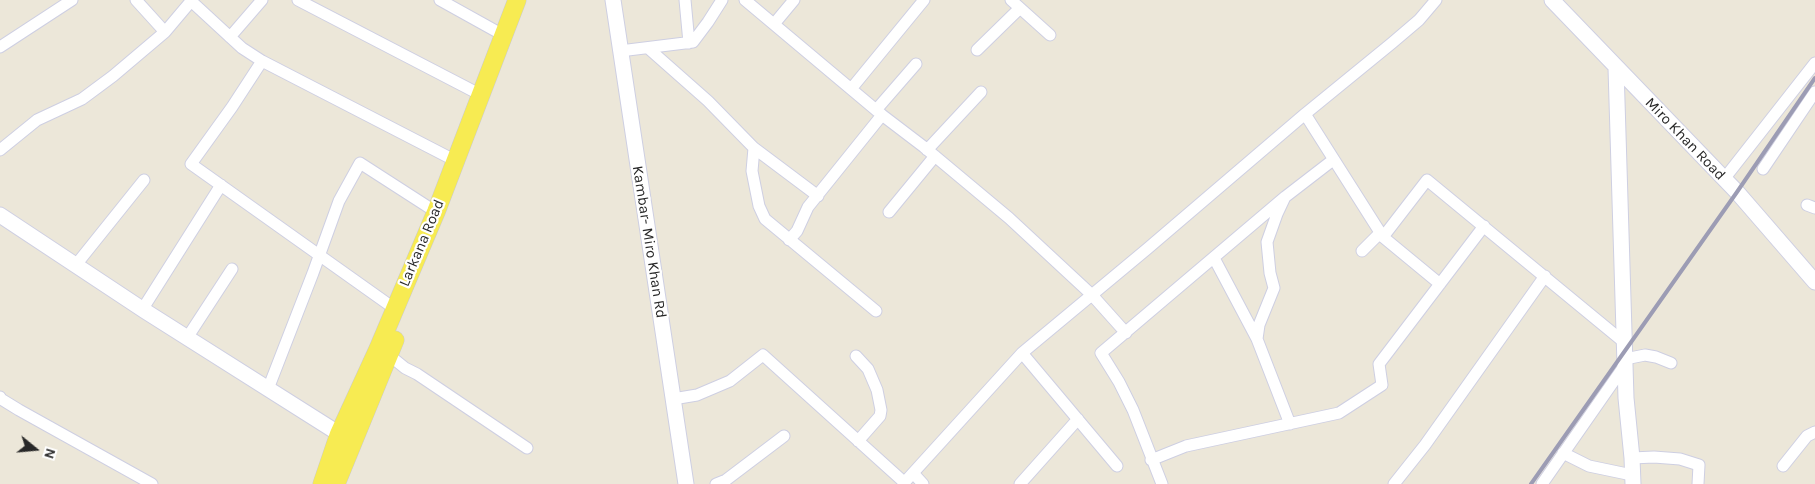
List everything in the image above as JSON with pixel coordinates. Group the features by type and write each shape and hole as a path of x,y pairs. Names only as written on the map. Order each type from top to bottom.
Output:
{"main road":[{"name":"Larkana Road","path":"336,484 346,438 395,309 456,161 517,0"},
{"name":"Larkana Road","path":"322,484 389,355 458,186 528,0"},
{"name":"Kambar- Miro Khan Rd","path":"613,0 686,484"},
{"name":"Miro Khan Road","path":"1552,0 1724,179 1814,278"},
{"path":"1616,68 1626,398 1632,458 1632,480"},
{"path":"0,215 142,310 346,438"}],"street":[{"path":"0,48 72,0"},
{"path":"136,0 165,32"},
{"path":"0,150 37,120 98,88 165,32 192,0 242,48 262,61 456,161"},
{"path":"230,37 262,0"},
{"path":"298,0 481,95"},
{"path":"440,0 503,34"},
{"path":"685,0 690,43"},
{"path":"620,51 693,42 722,0"},
{"path":"745,0 1009,218 1092,295 1126,333"},
{"path":"774,24 794,0"},
{"path":"851,89 924,0"},
{"path":"673,399 697,394 730,382 763,355 904,483 930,457 1022,353 1419,20 1436,0"},
{"path":"977,50 1015,4 1050,35"},
{"path":"648,48 708,101 754,148 818,196"},
{"path":"262,61 191,164 395,309"},
{"path":"1724,179 1815,63"},
{"path":"789,240 797,231 808,206 818,196 916,64"},
{"path":"889,212 931,153 982,92"},
{"path":"1762,169 1815,92"},
{"path":"1305,114 1381,235 1440,284"},
{"path":"754,148 752,171 758,206 765,219 876,311"},
{"path":"1162,484 1133,410 1101,353 1285,197 1333,160"},
{"path":"268,389 339,201 360,163 436,212"},
{"path":"74,266 144,180"},
{"path":"1362,251 1381,235 1426,180 1625,342"},
{"path":"142,310 221,185"},
{"path":"1257,339 1259,325 1274,288 1266,242 1285,197"},
{"path":"1151,460 1186,446 1339,413 1382,385 1379,364 1484,226"},
{"path":"1214,258 1257,339 1290,424"},
{"path":"187,338 232,270"},
{"path":"1394,484 1425,445 1545,276"},
{"path":"1022,353 1117,466"},
{"path":"389,355 405,368 417,374 527,448"},
{"path":"1542,484 1625,362 1645,355 1671,363"},
{"path":"856,356 868,369 877,390 881,410 880,416 858,441"},
{"path":"0,397 18,410 152,484"},
{"path":"1020,484 1078,419"},
{"path":"1783,466 1807,436 1815,432"},
{"path":"716,484 726,480 784,436"},
{"path":"1563,454 1589,466 1632,480"},
{"path":"1632,458 1680,459 1699,465 1698,484"},
{"path":"913,473 923,484"}],"railway":[{"path":"1531,484 1815,78"}]}
